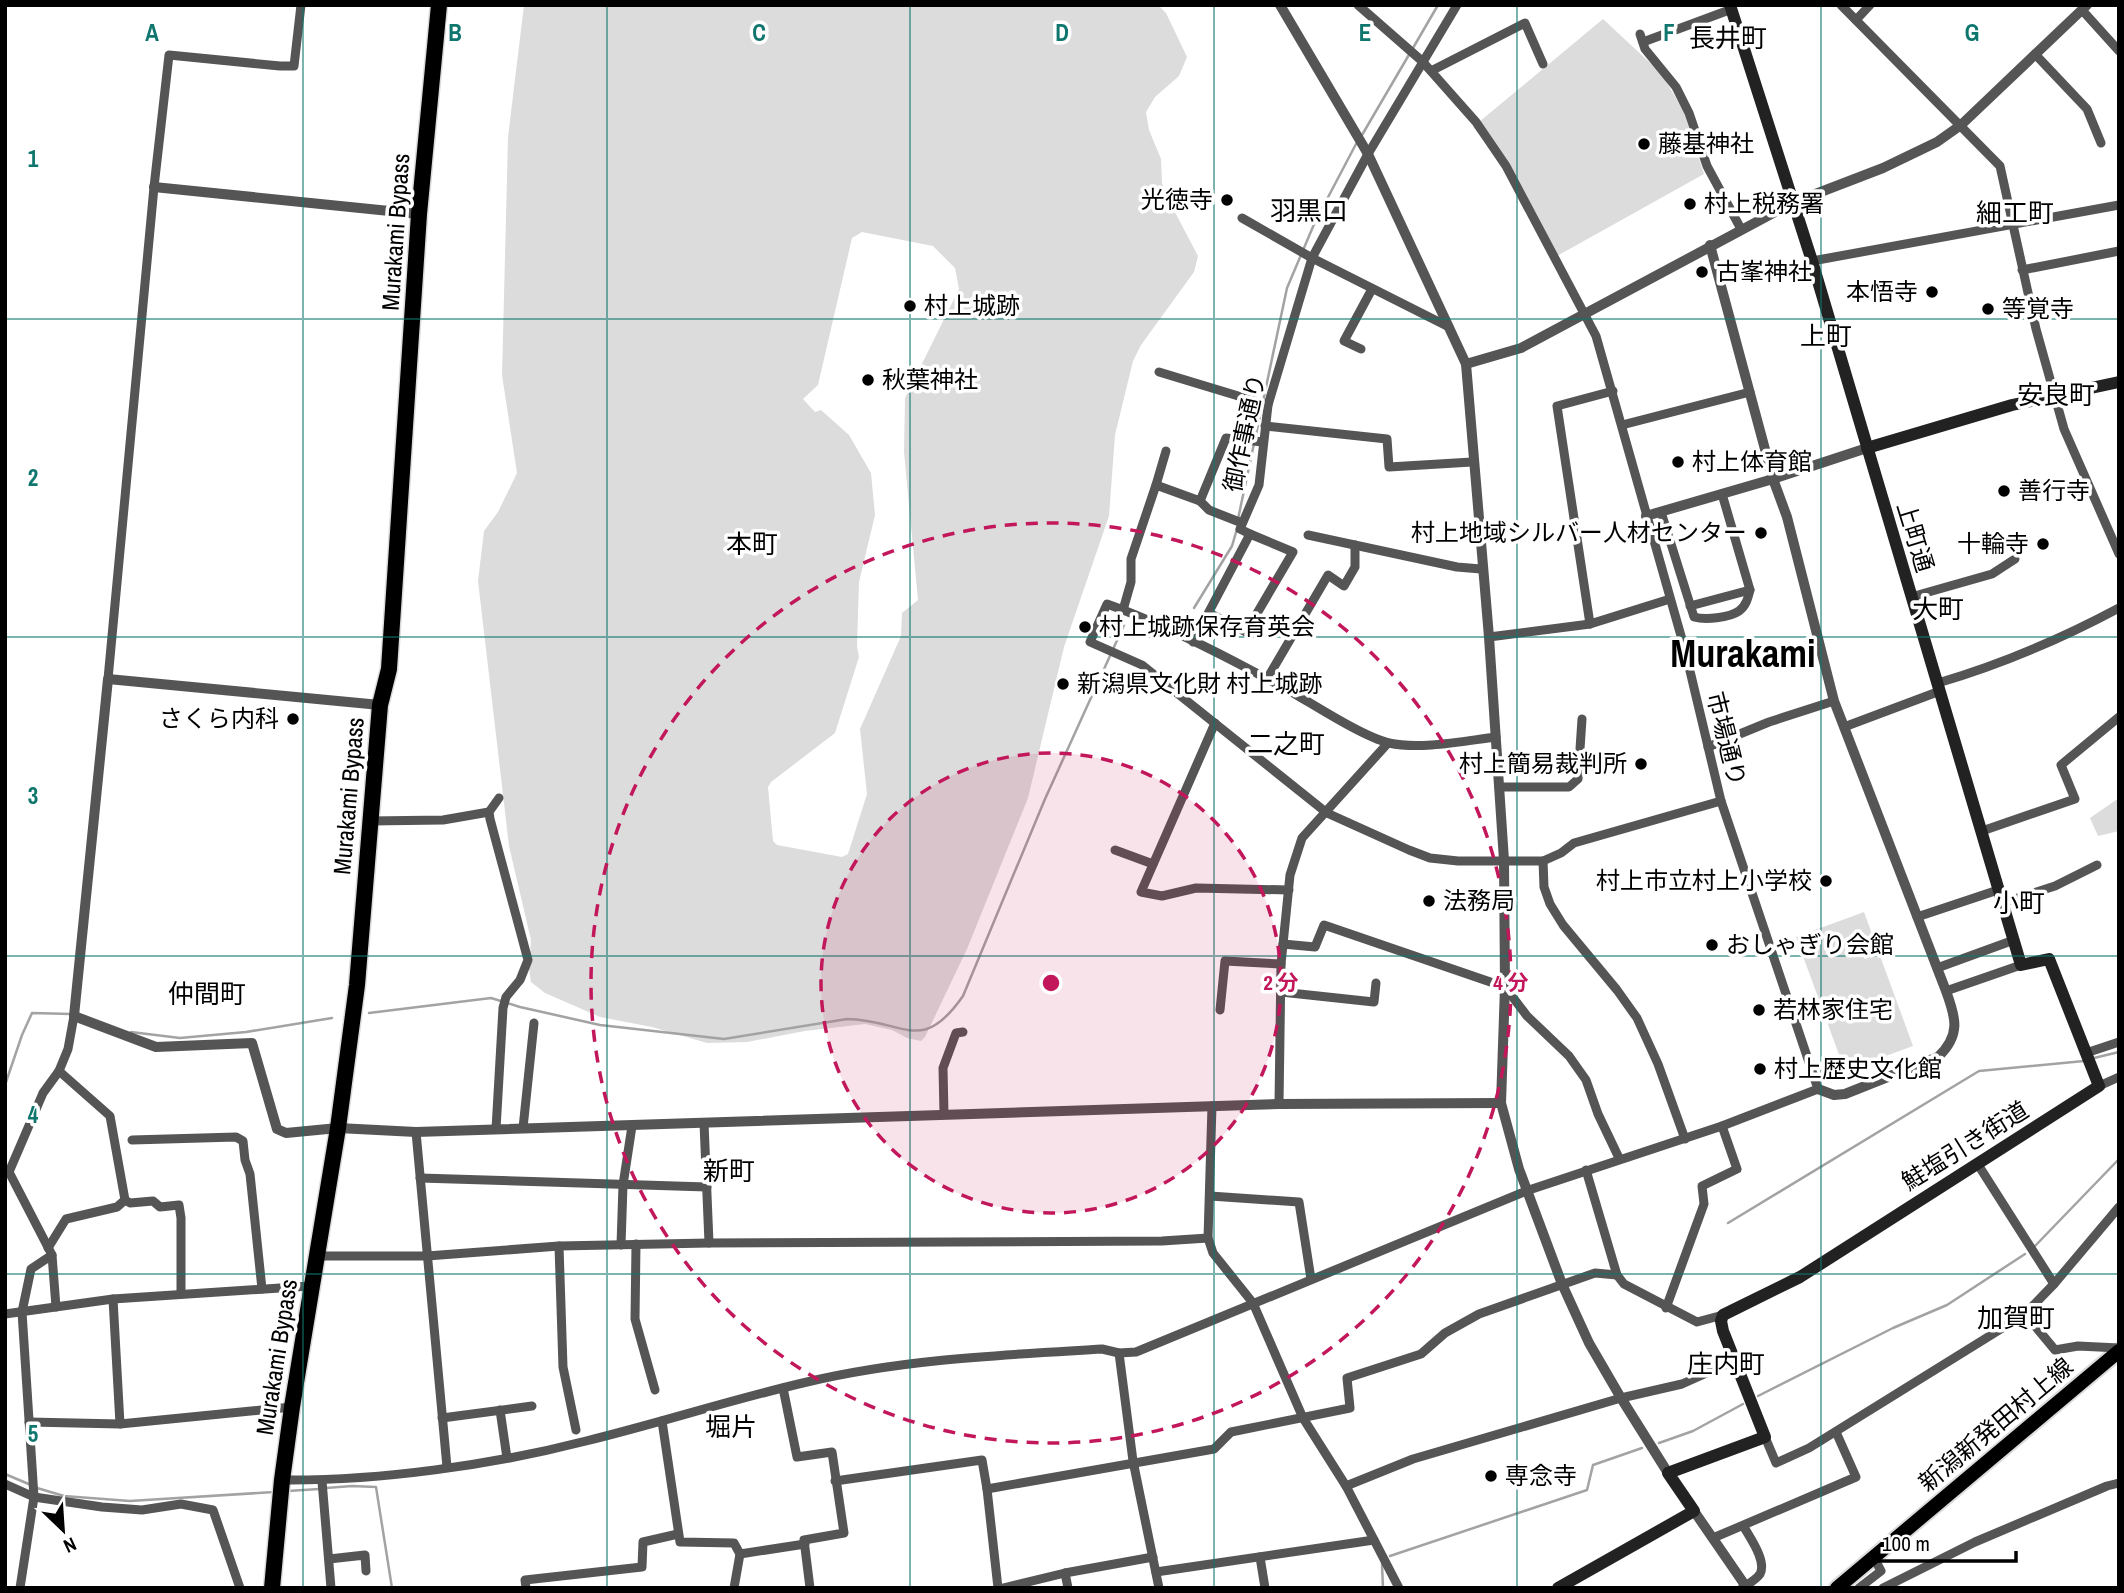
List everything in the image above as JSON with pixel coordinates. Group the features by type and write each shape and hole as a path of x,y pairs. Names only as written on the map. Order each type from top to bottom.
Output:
{"highway":[{"name":"Murakami Bypass","path":"272,1588 292,1407 338,1128 357,985 380,705 389,669 419,214 439,5"}],"main road":[{"name":"上町通","path":"1731,7 1812,261 2021,965"},
{"path":"1867,448 2012,405 2119,382"},
{"path":"2021,965 2049,959 2099,1086"},
{"name":"鮭塩引き街道","path":"1723,1315 1800,1277 2099,1086"},
{"path":"1558,1588 1694,1511 1668,1473 1765,1437 1723,1331 1723,1315"},
{"name":"新潟新発田村上線","path":"1837,1588 2119,1350"}],"street":[{"path":"56,1307 50,1252 7,1171 43,1093 59,1070 68,1049 74,1016 169,55 294,66 302,5"},
{"path":"1280,5 1368,154 1465,364 1489,637 1504,860 1505,987 1501,1103 1509,1135 1562,1284 1589,1343 1668,1473"},
{"name":"市場通り","path":"1358,5 1422,61 1476,122 1506,166 1596,336 1685,650 1721,801 1818,1089"},
{"name":"御作事通り","path":"1250,534 1240,529 1259,485 1268,405 1312,258 1368,154 1457,5"},
{"path":"1841,5 2000,166 2022,270 2064,429 2119,554"},
{"path":"1856,20 1870,5"},
{"path":"1731,7 1641,38 1646,49 1676,87 1689,113 1707,166 1741,229"},
{"path":"1465,364 1521,348 1792,203 1883,168 1937,142 1961,125 2085,8 2119,51"},
{"path":"1431,71 1525,23 1543,64"},
{"path":"2035,54 2087,109 2101,143"},
{"path":"154,187 419,214"},
{"path":"1812,261 2119,205"},
{"path":"1242,218 1312,258 1449,327"},
{"path":"282,1480 322,1481 507,1458 563,1447 783,1388 864,1370 929,1361 1102,1349 1119,1353 1136,1352 1528,1190 1619,1158 1685,1139 1818,1089 1834,1095 1845,1094 1938,1057 1950,1046 1954,1034 1954,1020 1946,990 1834,701 1787,517 1773,479 1710,245"},
{"path":"2022,270 2119,251"},
{"path":"1361,349 1344,341 1372,289"},
{"path":"1159,372 1268,405"},
{"path":"1590,624 1558,407 1613,391"},
{"path":"1622,425 1750,392"},
{"path":"1265,426 1387,439 1389,467 1472,462"},
{"path":"1200,501 1226,438 1263,442"},
{"path":"1646,516 1867,448"},
{"path":"1123,610 1131,582 1131,559 1166,451"},
{"path":"1156,485 1200,501 1209,510 1242,523"},
{"path":"1661,512 1694,617 1706,620 1739,611 1747,601 1750,590 1722,494"},
{"path":"1193,642 1250,534 1293,552 1246,632 1209,613"},
{"path":"1308,535 1457,567 1481,569"},
{"path":"1267,679 1328,575 1344,586 1355,567 1355,545"},
{"path":"1912,597 1992,574 2015,559"},
{"path":"1690,606 1750,590"},
{"path":"1489,637 1590,624 1670,599"},
{"path":"1496,737 1409,745 1388,743 1193,642 1107,604 1090,642 1142,665 1327,813 1430,858 1458,861 1543,861 1561,853 1574,843 1721,801"},
{"path":"1844,727 2068,635 2119,608"},
{"path":"108,679 380,705"},
{"path":"1708,747 1769,722 1834,701"},
{"path":"1982,831 2075,799 2061,765 2119,718"},
{"path":"1499,787 1569,787 1578,779 1582,719"},
{"path":"1215,723 1141,892 1162,896 1196,888 1289,890"},
{"path":"1279,1104 1281,964 1290,875 1302,838 1388,743"},
{"path":"370,821 443,820 489,812 499,798"},
{"path":"489,812 528,960 520,980 506,997 503,1009 496,1129"},
{"path":"1115,850 1153,864"},
{"path":"1543,861 1544,887 1550,904 1563,925 1637,1018 1658,1064 1685,1139"},
{"path":"2003,904 2056,886 2097,865"},
{"path":"1917,917 1998,890"},
{"path":"1283,944 1315,947 1324,925 1505,987 1527,1016 1569,1056 1586,1080 1598,1114 1619,1158"},
{"path":"1937,968 2014,940"},
{"path":"1220,1010 1225,961 1281,964"},
{"path":"1946,990 2021,965"},
{"path":"1281,992 1374,1002 1376,984"},
{"path":"74,1016 156,1047 252,1043 277,1129 286,1133 338,1128 416,1132 1279,1104 1501,1103"},
{"path":"523,1128 534,1023"},
{"path":"944,1114 943,1068 956,1033 963,1032"},
{"path":"2086,1053 2119,1042"},
{"path":"59,1070 110,1116 125,1200 130,1203 153,1201 160,1207 178,1205 181,1219 181,1294"},
{"path":"2099,1086 2119,1077"},
{"path":"1212,1106 1208,1238 1213,1253 1253,1303 1303,1418 1346,1486 1399,1588"},
{"path":"704,1123 709,1243"},
{"path":"621,1245 623,1185 632,1126"},
{"path":"1666,1308 1704,1203 1702,1186 1737,1170 1722,1126"},
{"path":"416,1132 447,1467"},
{"path":"132,1140 236,1137 243,1141 250,1174 262,1289"},
{"path":"1976,1163 2054,1284"},
{"path":"1586,1170 1617,1275 1624,1284 1697,1322 1723,1315"},
{"path":"420,1178 707,1187"},
{"path":"1210,1196 1298,1202 1311,1279"},
{"path":"20,1588 34,1497 22,1312 31,1269 50,1252 66,1219 117,1207 125,1200"},
{"path":"1765,1437 1776,1463 1836,1432 2025,1314 2119,1207"},
{"path":"315,1256 427,1256 559,1246 636,1244 1162,1241 1208,1238"},
{"path":"636,1244 635,1319 655,1390"},
{"path":"559,1246 563,1367 576,1430"},
{"path":"987,1489 1214,1448 1231,1432 1350,1408 1347,1378 1421,1354 1445,1334 1479,1314 1595,1273 1617,1275"},
{"path":"5,1314 113,1299 310,1286"},
{"path":"113,1299 120,1424"},
{"path":"2025,1314 2055,1350 2078,1346 2119,1350"},
{"path":"1119,1353 1133,1461 1159,1588"},
{"path":"1346,1486 1413,1460 1621,1398 1682,1384 1736,1360"},
{"path":"783,1388 797,1457 832,1452 844,1534 804,1541 810,1588"},
{"path":"442,1418 532,1406"},
{"path":"29,1422 120,1424 292,1407"},
{"path":"500,1410 507,1458"},
{"path":"662,1422 680,1542 734,1543 740,1554 734,1588"},
{"path":"1713,1538 1856,1477 1836,1432"},
{"path":"835,1481 982,1460 998,1588"},
{"path":"322,1481 331,1588"},
{"path":"1883,1588 1975,1542 2119,1483"},
{"path":"5,1484 34,1497 116,1508 142,1510 181,1504 213,1510 240,1588"},
{"path":"1694,1511 1745,1587 1759,1577 1762,1569 1760,1559 1744,1527"},
{"path":"526,1588 525,1580 642,1567 643,1542 678,1534"},
{"path":"1156,1572 1374,1540"},
{"path":"740,1554 805,1544"},
{"path":"329,1559 365,1555 366,1571"},
{"path":"1003,1588 1065,1573 1153,1557"},
{"path":"1260,1557 1265,1588"},
{"path":"1859,1588 1881,1571 1874,1558"},
{"path":"1065,1573 1068,1588"}],"shaded area":[{"path":"524,5 1158,5 1166,13 1187,57 1179,76 1155,97 1146,112 1149,130 1161,159 1162,183 1198,256 1194,272 1141,345 1133,361 1115,435 1109,516 1064,647 1028,798 967,949 921,1041 907,1038 892,1030 865,1024 805,1031 747,1042 707,1043 652,1027 600,1017 545,993 531,982 531,940 509,846 478,581 484,531 498,512 517,473 502,375 508,137","holes":["862,232 933,246 955,268 959,289 905,398 904,452 918,600 902,613 901,636 860,729 867,794 848,854 842,857 777,845 773,841 768,787 835,733 859,657 859,582 875,515 871,473 849,435 821,410 815,412 803,399 818,385 852,238"]},
{"path":"1603,19 1661,73 1683,110 1704,174 1557,256 1520,186 1473,127"},
{"path":"2119,798 2119,831 2098,836 2090,818"},
{"path":"1864,912 1913,1046 1845,1071 1796,937"}],"waterway":[{"path":"1413,48 1438,5"},
{"path":"1362,135 1410,53"},
{"path":"1238,519 1287,288 1315,222 1356,144"},
{"path":"1194,608 1232,546 1237,529"},
{"path":"369,1013 491,998 600,1025 724,1039 847,1019 911,1030 923,1030 935,1025 963,996 1045,799 1124,625"},
{"path":"5,1085 32,1013 71,1014"},
{"path":"131,1032 180,1038 246,1032 332,1018"},
{"path":"2094,1058 2119,1052"},
{"path":"1728,1223 1979,1071 2084,1061"},
{"path":"2035,1246 2119,1159"},
{"path":"1758,1396 1893,1328 1947,1305 2025,1254"},
{"path":"1659,1443 1693,1431 1743,1404"},
{"path":"1390,1556 1587,1490 1593,1465 1642,1448"},
{"path":"5,1474 31,1485"},
{"path":"326,1488 376,1487 392,1588"},
{"path":"37,1488 64,1496 130,1501 274,1492"},
{"path":"288,1491 319,1489"},
{"path":"1382,1564 1383,1588"}],"place":[{"name":"藤基神社","path":"1644,144"},
{"name":"光徳寺","path":"1227,200"},
{"name":"村上税務署","path":"1690,204"},
{"name":"古峯神社","path":"1702,272"},
{"name":"本悟寺","path":"1932,292"},
{"name":"村上城跡","path":"910,306"},
{"name":"等覚寺","path":"1988,309"},
{"name":"秋葉神社","path":"868,380"},
{"name":"村上体育館","path":"1678,462"},
{"name":"善行寺","path":"2004,491"},
{"name":"村上地域シルバー人材センター","path":"1761,533"},
{"name":"十輪寺","path":"2043,544"},
{"name":"村上城跡保存育英会","path":"1085,627"},
{"name":"新潟県文化財 村上城跡","path":"1063,684"},
{"name":"さくら内科","path":"293,719"},
{"name":"村上簡易裁判所","path":"1641,764"},
{"name":"村上市立村上小学校","path":"1826,881"},
{"name":"法務局","path":"1429,901"},
{"name":"おしゃぎり会館","path":"1712,945"},
{"name":"若林家住宅","path":"1759,1010"},
{"name":"村上歴史文化館","path":"1760,1069"},
{"name":"専念寺","path":"1491,1476"}],"district":[{"name":"長井町","path":"1728,38"},
{"name":"羽黒口","path":"1309,211"},
{"name":"細工町","path":"2015,213"},
{"name":"上町","path":"1826,336"},
{"name":"安良町","path":"2056,395"},
{"name":"本町","path":"752,544"},
{"name":"大町","path":"1938,609"},
{"name":"Murakami","path":"1743,654"},
{"name":"二之町","path":"1286,744"},
{"name":"小町","path":"2019,903"},
{"name":"仲間町","path":"207,994"},
{"name":"新町","path":"729,1171"},
{"name":"加賀町","path":"2016,1318"},
{"name":"庄内町","path":"1726,1364"},
{"name":"堀片","path":"731,1427"}]}
